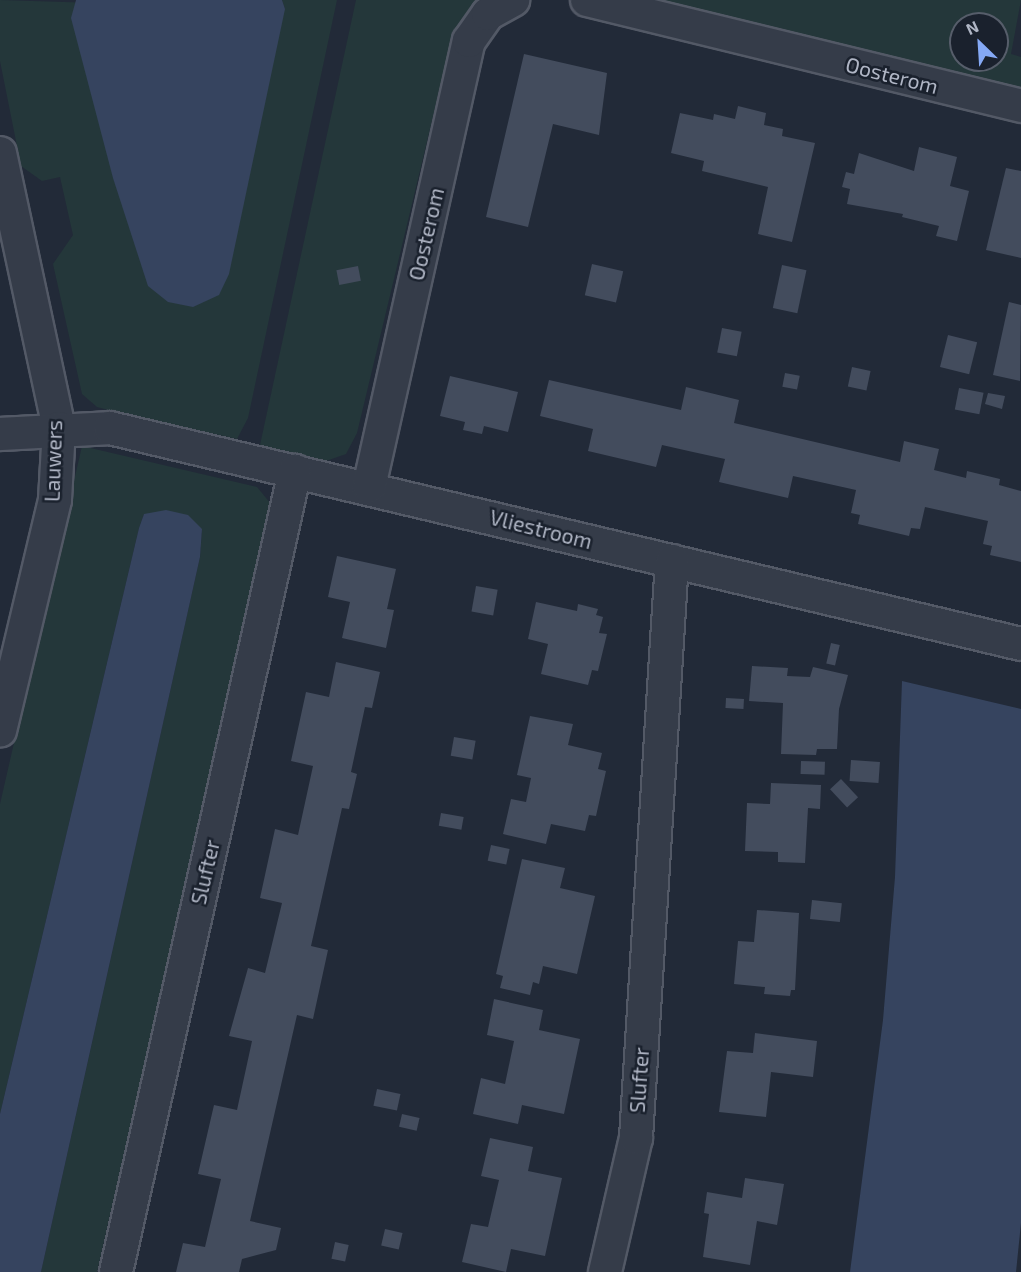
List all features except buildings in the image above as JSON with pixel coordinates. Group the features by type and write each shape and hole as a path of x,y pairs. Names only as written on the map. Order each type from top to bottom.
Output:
{"street":[{"name":"Oosterom","path":"369,487 469,41 488,14 513,0"},
{"name":"Oosterom","path":"587,0 1021,106"},
{"name":"Lauwers","path":"0,153 59,428 55,500 0,731"},
{"name":"Vliestroom","path":"0,434 59,428 110,428 369,487 1021,644"},
{"name":"Slufter","path":"116,1272 295,471"},
{"name":"Slufter","path":"605,1272 636,1138 672,561"}],"shaded area":[{"path":"0,0 285,9 282,0 337,0 248,418 237,439 97,407 82,394 53,264 73,235 60,177 42,181 21,166 0,61"},
{"path":"356,0 475,0 453,33 357,433 346,454 326,461 260,445"},
{"path":"651,0 1021,0 1011,54 1021,57 1021,88 954,72 1009,72 1009,12 949,12 949,71"},
{"path":"82,446 257,487 271,504 97,1272 41,1272 200,557 202,529 144,514 139,528 0,1114 0,804"}],"water":[{"path":"76,0 282,0 285,9 229,274 219,295 193,307 168,302 148,286 113,178 71,18"},
{"path":"166,510 188,515 202,529 200,557 41,1272 0,1272 0,1114 139,528 144,514"},
{"path":"902,681 1021,709 1021,1223 1016,1272 850,1272 883,1020 895,877"}]}
